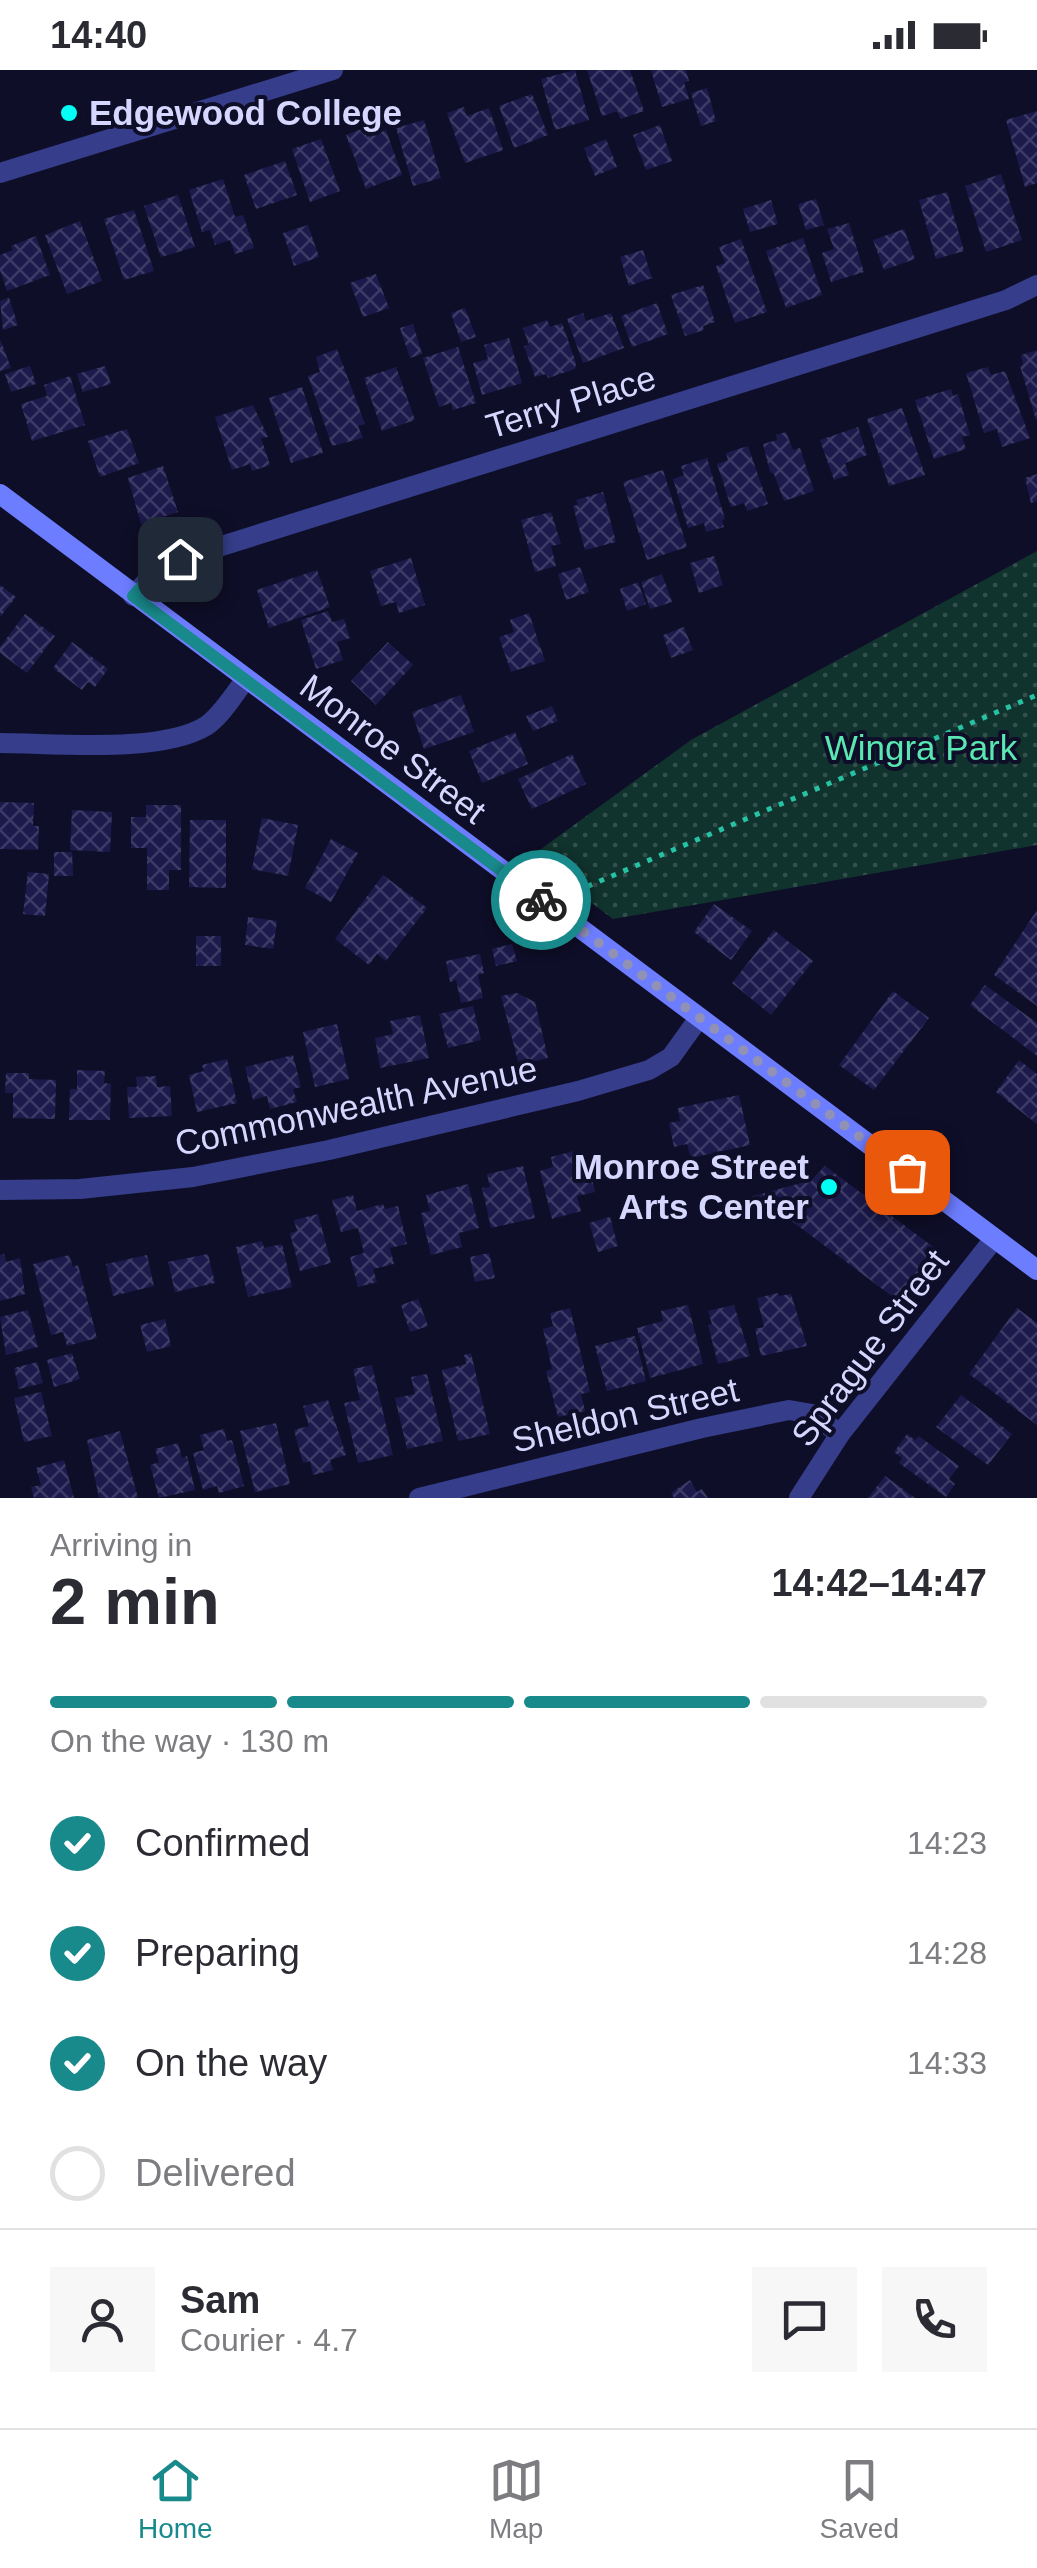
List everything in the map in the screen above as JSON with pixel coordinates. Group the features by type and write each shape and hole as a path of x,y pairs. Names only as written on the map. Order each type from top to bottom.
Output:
{"main road":[{"name":"Monroe Street","path":"0,494 1037,1270"}],"street":[{"path":"0,173 333,70"},
{"name":"Terry Place","path":"133,596 159,568 180,559 1006,300 1037,286"},
{"path":"0,744 170,740 210,723 246,679"},
{"name":"Commonwealth Avenue","path":"0,1190 80,1190 193,1177 329,1150 578,1091 649,1070 670,1057 699,1018"},
{"name":"Sprague Street","path":"799,1498 840,1434 994,1239"},
{"name":"Sheldon Street","path":"419,1498 788,1410 812,1414 840,1434"}],"path":[{"path":"578,898 586,887 1037,695"}],"green space":[{"name":"Wingra Park","path":"1037,551 1037,845 613,919 530,857 691,740"}],"building":[{"path":"575,70 589,120 555,130 541,79"},
{"path":"587,70 630,70 644,111 620,119 618,111 602,116"},
{"path":"651,70 686,70 689,81 684,82 689,99 662,107"},
{"path":"707,88 716,121 701,126 691,93"},
{"path":"532,94 548,135 514,148 499,106"},
{"path":"464,107 467,116 489,108 503,150 465,163 447,113"},
{"path":"1037,111 1037,183 1025,187 1006,120"},
{"path":"424,120 441,178 413,186 396,128"},
{"path":"660,125 672,161 646,170 633,135"},
{"path":"364,128 367,137 386,130 402,175 366,189 346,135"},
{"path":"321,139 340,191 310,202 292,149"},
{"path":"606,139 617,167 595,176 584,148"},
{"path":"285,161 297,195 256,209 244,175"},
{"path":"1001,174 1022,240 986,252 965,186"},
{"path":"223,179 235,217 243,215 254,248 235,254 230,240 215,245 210,230 202,232 189,190"},
{"path":"947,192 964,251 936,259 919,200"},
{"path":"178,195 195,247 161,257 144,206"},
{"path":"816,199 824,225 806,230 798,204"},
{"path":"771,200 778,224 750,232 743,209"},
{"path":"134,210 154,271 124,280 104,219"},
{"path":"80,221 102,281 67,294 45,235"},
{"path":"849,223 864,272 831,282 822,253 834,249 827,229"},
{"path":"308,225 319,257 294,266 283,233"},
{"path":"904,229 915,259 884,270 873,240"},
{"path":"36,236 50,275 7,291 0,255"},
{"path":"803,238 822,295 786,308 766,251"},
{"path":"741,239 767,312 735,323 716,266 725,263 719,247"},
{"path":"643,250 652,278 629,286 620,257"},
{"path":"376,274 389,308 363,317 350,283"},
{"path":"703,285 715,322 685,336 671,295"},
{"path":"9,298 18,325 3,330 0,301"},
{"path":"657,303 668,334 632,347 621,316"},
{"path":"465,308 476,337 461,342 451,313"},
{"path":"583,313 586,321 611,313 624,348 583,363 567,319"},
{"path":"547,320 550,327 562,323 575,369 548,378 546,374 535,377 524,346 529,345 523,328"},
{"path":"413,324 422,354 410,358 400,328"},
{"path":"509,338 522,383 482,395 473,363 488,359 484,345"},
{"path":"0,339 11,368 0,371"},
{"path":"458,347 476,403 453,410 451,403 439,407 423,358"},
{"path":"337,349 365,424 358,426 363,438 332,446 308,376 320,372 316,357"},
{"path":"1037,350 1036,420 1020,366 1021,355"},
{"path":"30,366 36,384 11,392 5,374"},
{"path":"105,366 111,384 83,392 77,374"},
{"path":"396,367 415,420 382,431 364,378"},
{"path":"988,367 991,375 1005,371 1030,438 1002,447 997,429 984,433 966,373"},
{"path":"70,376 85,425 32,441 21,404 47,396 44,385"},
{"path":"302,387 323,453 291,463 269,398"},
{"path":"951,389 953,396 958,394 970,435 962,437 966,449 934,459 915,400"},
{"path":"253,405 268,437 261,438 270,465 252,471 250,464 232,470 215,417"},
{"path":"902,408 925,475 889,486 867,419"},
{"path":"858,427 867,455 845,463 849,475 834,480 820,440"},
{"path":"127,429 139,463 100,477 88,441"},
{"path":"786,432 793,450 800,448 814,491 784,501 770,472 763,444"},
{"path":"748,446 768,504 747,511 744,503 731,507 717,464 728,460 726,453"},
{"path":"707,458 725,519 724,527 706,532 704,523 688,528 673,479 684,475 681,466"},
{"path":"163,466 178,512 141,524 128,478"},
{"path":"663,470 687,547 647,560 623,482"},
{"path":"1037,474 1037,501 1031,503 1025,478"},
{"path":"603,492 616,542 585,550 573,506 578,505 576,500"},
{"path":"551,512 561,544 551,546 556,566 535,572 521,520"},
{"path":"714,556 723,585 699,593 690,563"},
{"path":"411,558 425,605 399,613 396,602 381,606 370,571"},
{"path":"580,567 589,592 566,600 558,574"},
{"path":"317,570 330,607 269,628 257,590"},
{"path":"662,574 672,602 650,609 641,582"},
{"path":"638,582 646,604 627,611 620,589"},
{"path":"0,585 16,597 0,617"},
{"path":"328,611 332,622 344,619 350,638 337,642 343,660 316,669 301,620"},
{"path":"529,613 545,661 511,672 499,637 514,632 510,620"},
{"path":"25,614 55,636 27,673 0,653 0,647"},
{"path":"684,627 693,650 671,658 663,635"},
{"path":"72,642 108,669 95,687 88,682 82,690 53,668"},
{"path":"388,642 413,665 376,705 351,681"},
{"path":"461,695 474,732 424,749 412,712"},
{"path":"552,706 558,721 533,731 526,716"},
{"path":"515,732 528,764 482,783 469,751"},
{"path":"572,754 586,784 532,809 518,779"},
{"path":"0,802 34,803 33,826 39,826 38,850 0,849"},
{"path":"146,805 181,805 181,870 169,870 169,890 147,890 147,848 131,848 131,817 146,817"},
{"path":"72,810 112,812 110,852 70,850"},
{"path":"262,818 298,825 288,876 252,869"},
{"path":"190,820 226,820 226,888 189,887"},
{"path":"331,839 358,853 331,902 305,888"},
{"path":"54,852 72,852 73,876 54,876"},
{"path":"28,872 49,874 45,916 23,914"},
{"path":"383,875 427,908 386,961 377,954 369,965 335,939"},
{"path":"714,904 752,931 731,960 694,932"},
{"path":"1037,910 1037,1006 994,975"},
{"path":"248,917 277,921 273,949 245,945"},
{"path":"774,930 813,961 771,1015 732,983"},
{"path":"196,936 221,936 221,966 196,966"},
{"path":"512,944 517,961 496,966 492,949"},
{"path":"480,954 484,973 478,975 483,998 461,1003 456,980 450,982 446,961"},
{"path":"985,985 1037,1023 1037,1056 970,1005"},
{"path":"893,991 929,1018 874,1090 839,1065"},
{"path":"517,993 535,1002 548,1058 519,1065 501,996"},
{"path":"473,1006 481,1040 448,1048 439,1014"},
{"path":"420,1015 429,1058 380,1068 375,1038 393,1034 390,1021"},
{"path":"337,1024 349,1079 315,1087 303,1032"},
{"path":"293,1055 301,1087 293,1089 297,1102 270,1109 267,1096 253,1100 245,1067"},
{"path":"227,1059 237,1103 197,1112 189,1075 204,1071 202,1065"},
{"path":"1019,1060 1037,1074 1037,1124 996,1092"},
{"path":"77,1070 105,1071 104,1083 111,1084 110,1120 69,1120 70,1089 77,1089"},
{"path":"6,1073 29,1073 29,1079 56,1080 55,1119 13,1118 13,1093 5,1093"},
{"path":"156,1076 157,1087 170,1086 172,1116 129,1118 127,1087 137,1087 136,1077"},
{"path":"739,1095 750,1145 691,1158 687,1144 674,1147 669,1123 680,1121 678,1108"},
{"path":"574,1151 577,1161 587,1159 595,1192 577,1196 581,1211 552,1219 540,1171 553,1167 551,1157"},
{"path":"523,1166 535,1218 491,1228 482,1188 490,1187 487,1174"},
{"path":"825,1166 936,1249 897,1300 777,1210 754,1216 750,1197 812,1180"},
{"path":"468,1184 479,1228 459,1233 462,1247 431,1255 421,1213 430,1211 426,1195"},
{"path":"353,1195 357,1211 383,1204 385,1209 398,1206 407,1244 390,1248 394,1264 373,1269 377,1282 358,1287 350,1257 364,1253 358,1228 341,1232 332,1200"},
{"path":"318,1214 331,1263 300,1271 290,1233 297,1231 294,1220"},
{"path":"610,1217 618,1246 598,1252 589,1223"},
{"path":"262,1241 264,1248 282,1244 292,1287 248,1297 236,1247"},
{"path":"489,1253 495,1278 475,1282 470,1257"},
{"path":"4,1254 6,1262 20,1258 25,1294 0,1301 0,1255"},
{"path":"208,1254 215,1283 175,1292 168,1262"},
{"path":"69,1255 73,1267 78,1265 97,1338 67,1346 63,1332 51,1335 33,1264"},
{"path":"147,1255 154,1286 113,1296 106,1264"},
{"path":"791,1294 807,1346 761,1356 755,1329 764,1327 757,1298"},
{"path":"418,1299 428,1326 410,1332 401,1305"},
{"path":"688,1305 703,1364 650,1378 637,1328 663,1321 661,1311"},
{"path":"734,1305 750,1356 718,1364 708,1311"},
{"path":"570,1308 590,1392 581,1394 585,1411 558,1417 546,1371 552,1369 543,1329 553,1326 550,1313"},
{"path":"1017,1308 1037,1323 1037,1425 969,1374"},
{"path":"28,1310 38,1347 6,1355 0,1317"},
{"path":"165,1319 171,1346 147,1352 140,1325"},
{"path":"635,1336 646,1381 607,1391 595,1346"},
{"path":"72,1353 80,1379 54,1387 47,1360"},
{"path":"471,1353 490,1434 458,1441 442,1370 466,1364 464,1355"},
{"path":"37,1362 43,1383 19,1389 14,1368"},
{"path":"372,1365 393,1455 358,1463 344,1403 360,1400 353,1369"},
{"path":"427,1374 443,1441 407,1449 395,1398 415,1394 411,1377"},
{"path":"41,1392 52,1436 24,1442 14,1398"},
{"path":"961,1395 1012,1434 988,1465 936,1427"},
{"path":"328,1400 346,1455 330,1460 333,1470 313,1475 310,1461 303,1463 294,1430 309,1426 303,1406"},
{"path":"276,1423 290,1484 255,1492 240,1431"},
{"path":"224,1429 227,1441 232,1440 244,1486 219,1493 217,1486 203,1490 193,1453 204,1450 200,1435"},
{"path":"120,1431 138,1498 99,1498 87,1440"},
{"path":"907,1434 915,1440 919,1436 959,1466 949,1479 955,1484 946,1497 899,1463 902,1458 894,1452"},
{"path":"178,1443 182,1458 187,1456 195,1490 159,1498 150,1465 159,1462 155,1449"},
{"path":"64,1460 74,1498 34,1498 31,1487 41,1485 36,1468"},
{"path":"885,1476 915,1498 868,1498"},
{"path":"690,1480 697,1492 702,1489 708,1498 674,1498 671,1493"}],"way so far":[{"path":"541,900 907,1172"}],"place":[{"name":"Edgewood College","path":"69,113"},
{"name":"Monroe Street Arts Center","path":"829,1187"}],"route":[{"path":"180,559 159,568 133,596 541,900"}]}
